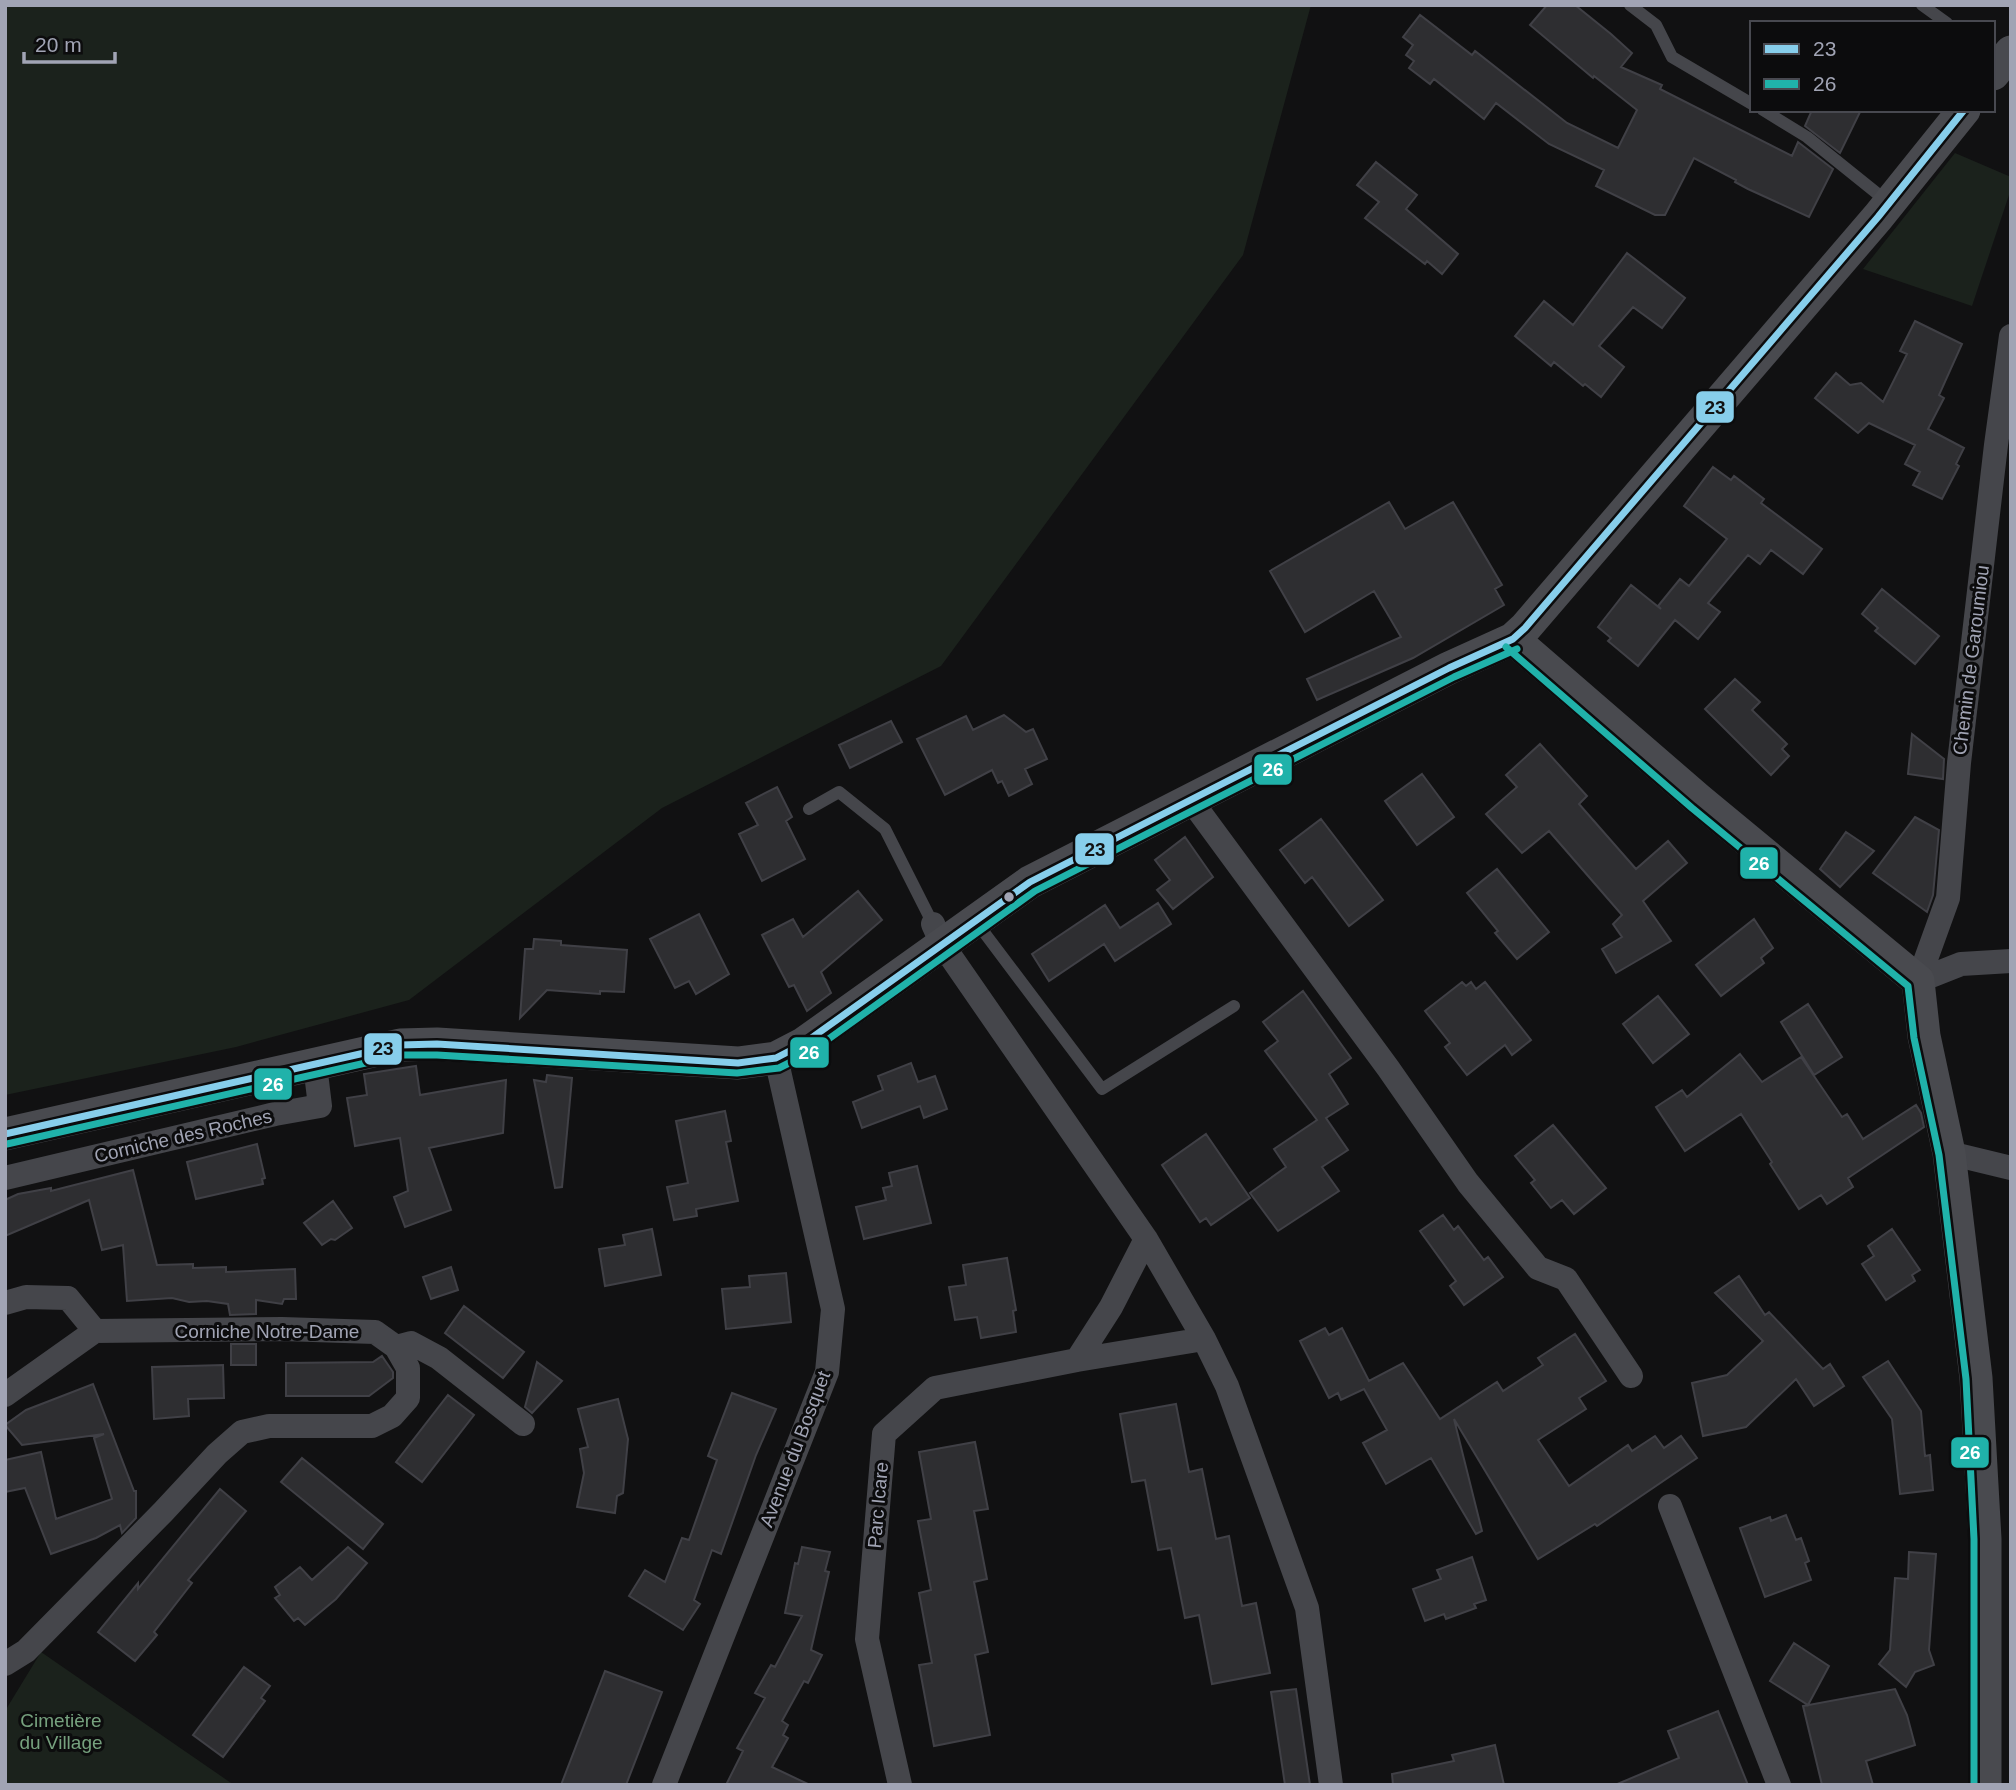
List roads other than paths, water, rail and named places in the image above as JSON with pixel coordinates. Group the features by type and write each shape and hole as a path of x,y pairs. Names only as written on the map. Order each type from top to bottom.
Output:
{"street":[{"path":"5,1134 400,1045 438,1044 738,1063 776,1058 803,1044 937,934 974,920 1030,882 1190,799 1449,668 1513,639 1889,203 1962,112"},
{"name":"Chemin de Garoumiou","path":"1918,981 1948,898 1959,763 2003,445 2011,336"},
{"path":"1513,639 1699,800 1918,981 1924,1036 1949,1153 1976,1378 1985,1539 1985,1785"},
{"path":"1190,799 1388,1068 1468,1183 1538,1268 1566,1279 1631,1376"},
{"path":"937,934 1146,1239 1204,1339 1227,1385 1307,1608 1331,1785"},
{"path":"1918,981 1961,964 2011,961"},
{"name":"Avenue du Bosquet","path":"664,1785 827,1372 832,1309 776,1058"},
{"name":"Corniche des Roches","path":"5,1178 275,1114 320,1106 315,1065"},
{"path":"1949,1153 2011,1168"},
{"path":"1077,1360 1111,1307 1146,1239"},
{"path":"5,1303 26,1297 68,1298 94,1331 5,1395"},
{"name":"Corniche Notre-Dame","path":"94,1331 282,1329 375,1332 396,1347 411,1343 439,1358 523,1424"},
{"name":"Parc Icare","path":"900,1785 867,1639 884,1434 934,1388 1204,1339"},
{"path":"5,1664 26,1651 217,1454 242,1432 270,1426 372,1426 392,1416 408,1398 408,1368 396,1347"},
{"path":"1670,1506 1779,1785"}],"lane":[{"path":"1630,5 1656,25 1672,57 1750,103"},
{"path":"1922,5 1944,21"},
{"path":"1766,112 1807,136 1889,203"},
{"path":"809,809 839,792 885,830 937,934"},
{"path":"974,920 1101,1089 1234,1006"}],"park label":[{"name":"Cimetière du Village","path":"61,1731"}]}
